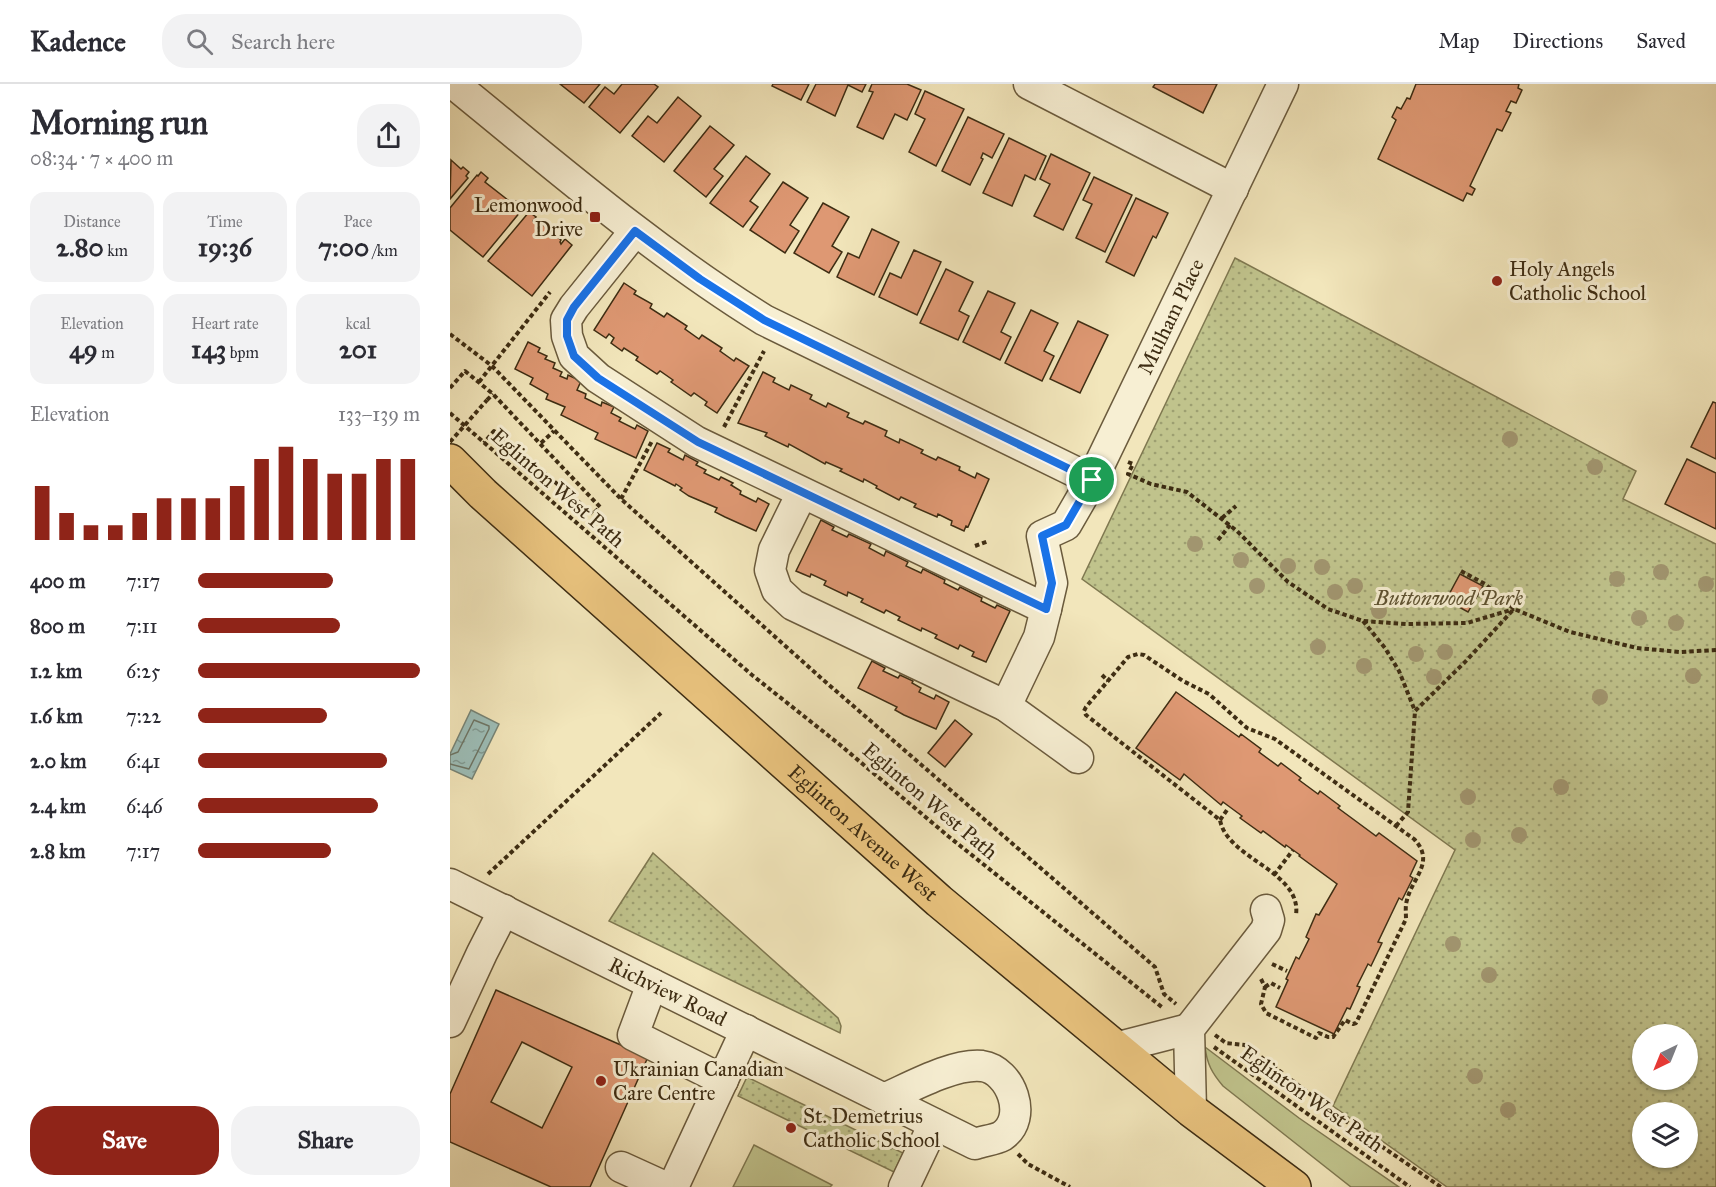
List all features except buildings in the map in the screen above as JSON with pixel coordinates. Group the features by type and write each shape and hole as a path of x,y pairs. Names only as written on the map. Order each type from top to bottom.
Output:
{"main road":[{"name":"Eglinton Avenue West","path":"450,461 483,494 939,901 1191,1110 1294,1187"}],"street":[{"path":"454,84 635,231 700,279 764,320 1092,480"},
{"path":"1029,84 1233,189"},
{"name":"Mulham Place","path":"1046,609 1052,583 1042,536 1066,525 1092,480 1283,84"},
{"path":"635,231 574,307 567,320 567,336 574,356 598,378 698,442 1046,609 1040,637 1006,705"},
{"path":"802,493 774,550 770,570 777,590 793,605 1006,705 1077,758"},
{"name":"Richview Road","path":"450,884 975,1144 1001,1136"},
{"path":"450,1022 504,910"},
{"path":"1116,1048 1193,1024 1266,930 1269,920 1266,910"},
{"path":"652,984 633,1035 723,1080"},
{"path":"1191,1110 1193,1024"},
{"path":"674,1187 746,1030"},
{"path":"886,1098 965,1067 987,1068 1005,1080 1014,1098 1012,1119 1001,1136"},
{"path":"904,1187 934,1124"},
{"path":"621,1167 665,1187"}],"path":[{"path":"479,382 551,291"},
{"path":"450,334 492,366 621,499 830,686 1155,968 1164,994 1193,1024 1226,1043 1245,1045 1359,1131 1441,1187"},
{"path":"723,428 764,351"},
{"path":"450,388 465,370 493,394 600,507 593,514 494,430 483,443"},
{"path":"450,442 493,394"},
{"name":"Eglinton West Path","path":"450,412 752,675 1067,933 1193,1024 1410,1187"},
{"path":"621,499 663,420"},
{"path":"541,443 554,431"},
{"path":"1128,474 1151,484 1187,492 1230,525 1288,582 1328,609 1363,621 1406,624 1467,623 1514,609"},
{"path":"1222,518 1236,506"},
{"path":"1218,540 1230,525"},
{"path":"1461,571 1485,584 1514,609 1570,632 1637,648 1680,652 1716,650"},
{"path":"1415,711 1514,609"},
{"path":"1363,621 1385,648 1399,671 1415,711 1408,812 1396,826"},
{"path":"1261,977 1265,987 1261,1004 1266,1013 1316,1038 1319,1033 1333,1037 1345,1020 1356,1023 1406,919 1407,900 1421,872 1422,852 1419,845 1396,826 1275,739 1248,728 1209,694 1183,681 1144,655 1128,657 1086,706 1084,711 1086,715 1220,820 1225,835 1290,889 1294,897 1296,912 1294,919"},
{"path":"1102,675 1108,681"},
{"path":"488,873 661,714"},
{"path":"1220,820 1227,810"},
{"path":"1274,875 1293,850"},
{"path":"1263,960 1287,971"},
{"path":"1265,987 1271,983 1280,988"},
{"path":"1001,1136 1028,1164 1070,1187"}],"green space":[{"name":"Buttonwood Park","path":"1235,258 1636,471 1623,499 1716,544 1716,1187 1447,1187 1333,1106 1455,850 1082,579"},
{"path":"653,853 838,1018 841,1026 840,1033 609,921"},
{"path":"1205,1047 1299,1118 1399,1187 1351,1187 1223,1086 1211,1068"},
{"path":"747,1077 903,1153 894,1172 738,1096"},
{"path":"754,1145 832,1185 830,1187 733,1187"}],"water":[{"path":"471,710 499,724 472,779 450,769 450,754"}],"place":[{"name":"Lemonwood Drive","path":"595,217"},
{"name":"Holy Angels Catholic School","path":"1497,281"},
{"name":"Ukrainian Canadian Care Centre","path":"601,1081"},
{"name":"St. Demetrius Catholic School","path":"791,1128"}],"route":[{"path":"635,231 700,279 764,320 1092,480 1066,525 1042,536 1052,583 1046,609 698,442 598,378 574,356 567,336 567,320 574,307 635,231"}]}
